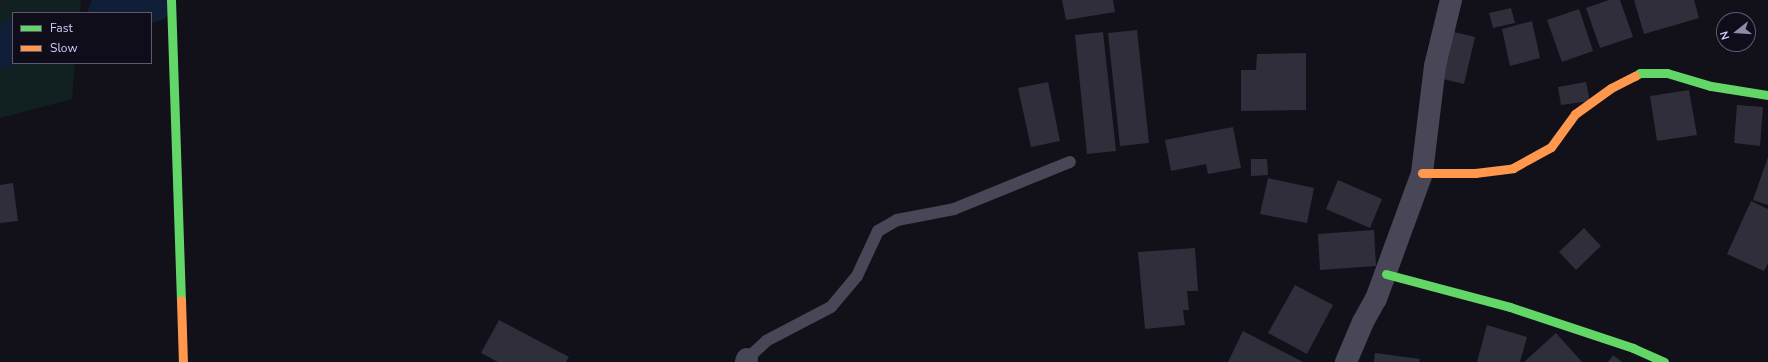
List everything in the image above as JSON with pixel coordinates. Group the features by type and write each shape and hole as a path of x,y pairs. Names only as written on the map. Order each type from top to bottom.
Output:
{"street":[{"path":"171,0 183,362"},
{"path":"1346,362 1386,274 1422,173 1435,66 1451,0"},
{"path":"1422,173 1474,173 1513,168 1551,147 1576,114 1610,88 1640,73 1667,73 1711,86 1768,95"},
{"path":"1386,274 1510,307 1633,348 1664,362"}],"lane":[{"path":"747,361 766,341 831,307 857,276 878,231 897,220 954,209 1070,162"}],"shaded area":[{"path":"0,0 81,0 80,12 12,12 12,64 75,64 72,99 0,118"}],"building":[{"path":"1062,0 1113,0 1115,12 1066,20"},
{"path":"1609,0 1620,0 1633,37 1600,48 1586,8"},
{"path":"1634,0 1694,0 1699,18 1644,34"},
{"path":"1511,8 1515,23 1493,28 1489,13"},
{"path":"1579,9 1593,51 1562,62 1547,20"},
{"path":"1532,21 1540,58 1510,66 1502,29"},
{"path":"1137,30 1149,143 1120,146 1108,33"},
{"path":"1103,32 1116,151 1087,154 1075,35"},
{"path":"1454,32 1475,37 1464,84 1443,79"},
{"path":"1306,53 1306,110 1241,111 1241,70 1256,70 1257,54"},
{"path":"1048,82 1060,141 1031,147 1018,88"},
{"path":"1586,82 1590,101 1561,105 1558,87"},
{"path":"1689,90 1697,135 1657,141 1650,96"},
{"path":"1737,105 1763,107 1760,146 1734,143"},
{"path":"1233,127 1241,168 1208,174 1206,164 1171,171 1165,140"},
{"path":"1768,157 1768,205 1753,200"},
{"path":"1251,159 1267,159 1268,175 1251,176"},
{"path":"1268,178 1314,188 1307,223 1260,214"},
{"path":"1338,180 1382,199 1370,228 1326,209"},
{"path":"13,183 18,221 0,223 0,185"},
{"path":"1751,201 1768,209 1768,263 1764,271 1727,254"},
{"path":"1584,228 1601,246 1576,270 1559,252"},
{"path":"1374,230 1376,266 1320,270 1318,234"},
{"path":"1195,248 1198,291 1187,291 1189,310 1183,310 1185,325 1145,329 1138,252"},
{"path":"1295,285 1333,305 1307,354 1268,333"},
{"path":"499,320 569,357 566,362 498,362 481,353"},
{"path":"1487,325 1527,337 1520,362 1477,362"},
{"path":"1243,331 1303,362 1228,362"},
{"path":"1556,333 1582,362 1524,362"},
{"path":"1375,353 1420,359 1419,362 1374,362"},
{"path":"1613,355 1622,362 1608,362"}],"waterway":[{"path":"113,12 152,0"},
{"path":"0,46 12,43"}],"traffic: fast":[{"path":"171,0 181,300"},
{"path":"1635,76 1640,73 1667,73 1711,86 1768,95"},
{"path":"1386,274 1510,307 1633,348 1664,362"}],"traffic: slow":[{"path":"1422,173 1475,173 1513,168 1551,147 1575,114 1611,88 1635,76"},
{"path":"181,300 183,362"}]}
